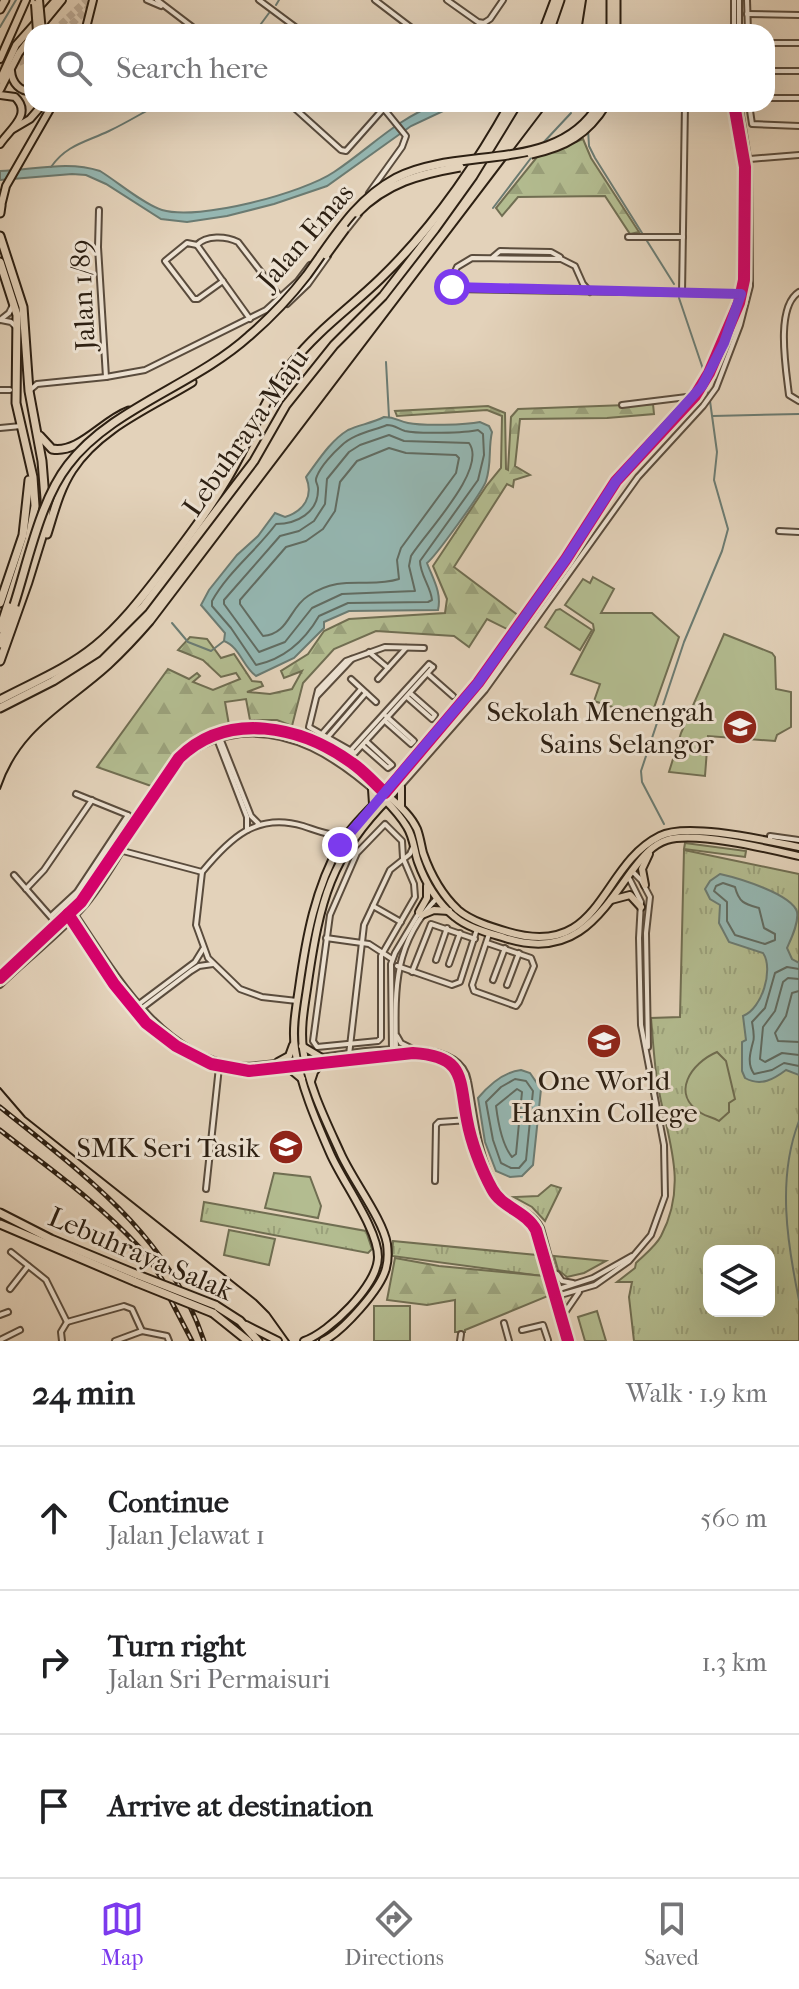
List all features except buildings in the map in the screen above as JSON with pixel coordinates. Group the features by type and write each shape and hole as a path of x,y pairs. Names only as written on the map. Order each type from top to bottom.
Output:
{"highway":[{"path":"549,24 558,0"},
{"path":"614,0 614,24"},
{"name":"Lebuhraya Maju","path":"0,700 54,677 96,645 137,603 210,508 271,391 317,334 378,281 416,242 469,172 505,112"},
{"name":"Lebuhraya Maju","path":"0,708 97,653 143,607 254,461 286,405 334,345 383,296 435,229 481,165 512,112"},
{"path":"0,644 50,496 65,469 95,436 217,361 259,327 292,293 341,226 373,192 415,171 561,142 594,112"},
{"path":"27,585 38,563 62,488 83,455 116,427 202,376 246,343 299,292 353,219 386,189 426,173 559,148 577,138 601,112"},
{"path":"0,236 23,307 27,377 44,476 46,511 45,527 0,661"},
{"path":"0,262 14,303 18,329 16,403 34,492 33,522 0,629"},
{"path":"34,419 42,440 52,449 70,450 122,413 144,405"},
{"path":"0,603 26,519 29,458"},
{"name":"Lebuhraya Salak","path":"0,1213 137,1278"},
{"name":"Lebuhraya Salak","path":"0,1226 214,1309 240,1321 258,1341"},
{"name":"Lebuhraya Salak","path":"214,1309 248,1341"}],"main road":[{"path":"0,59 26,0"},
{"path":"38,24 39,0"},
{"path":"35,24 56,0"},
{"path":"43,24 62,0"},
{"path":"87,24 93,0"},
{"path":"0,80 16,45 24,36"},
{"path":"0,144 21,115 21,103 9,94 0,93 24,47"},
{"path":"11,71 16,85 24,90"},
{"path":"13,129 36,112"},
{"path":"1,210 6,186 48,112"},
{"path":"398,784 400,810 414,845 427,895 420,913"},
{"path":"374,786 374,811"},
{"path":"302,1062 302,1026 323,897 346,850 386,797 418,832 436,895 454,913"},
{"path":"278,1065 289,1056 294,1040 297,1001 314,905 340,845 374,811 400,810"},
{"path":"609,896 630,861 641,850 660,836 675,832 799,856"},
{"path":"422,873 436,895 454,913 477,928 519,939 548,937 563,933 594,911 656,845 680,837 770,841 799,847"},
{"path":"645,885 643,864 656,845"},
{"path":"629,873 641,850"},
{"path":"424,855 454,913"},
{"path":"609,896 630,895 646,907"},
{"path":"420,913 434,910 454,913 519,939"},
{"path":"297,1001 303,999 310,969"},
{"path":"294,1040 331,1156 374,1237 378,1257 372,1278 337,1320 321,1334 304,1341"},
{"path":"302,1046 322,1060 307,1081"},
{"path":"278,1065 307,1081 342,1156 384,1233 388,1258 380,1283 339,1331 323,1341"},
{"path":"372,1278 380,1283"},
{"path":"240,1321 278,1341"}],"street":[{"path":"147,0 163,6"},
{"path":"157,0 188,24"},
{"path":"259,0 291,24"},
{"path":"375,0 406,24"},
{"path":"447,0 484,23 503,0"},
{"path":"736,0 736,24"},
{"path":"747,0 748,24"},
{"path":"747,14 799,15"},
{"path":"775,43 799,43"},
{"path":"775,71 799,71"},
{"path":"775,98 799,98"},
{"path":"299,112 341,150 346,151 377,112"},
{"name":"Jalan Emas","path":"37,384 145,370 266,310 302,276 402,147 406,136 389,112"},
{"path":"682,293 685,112"},
{"path":"424,648 385,647 353,657 317,696 309,727 350,770 386,797 485,690 649,463 716,388 750,286 747,160 738,112"},
{"path":"749,112 750,122 755,125 799,126"},
{"path":"747,160 799,155"},
{"path":"374,786 398,784 478,683 626,468 702,386 724,343 744,280 747,160"},
{"name":"Jalan Emas","path":"266,310 286,305 308,284 369,200 374,187"},
{"name":"Jalan 1/89","path":"99,210 98,247 106,377"},
{"path":"628,237 683,237"},
{"path":"197,245 203,239 212,238 238,242 281,298"},
{"path":"223,281 194,299 165,264 166,259 187,243 197,245 223,281 250,319"},
{"path":"590,292 575,266 561,259 472,258 462,263 450,279 452,287 590,292 741,294 750,286"},
{"path":"575,291 581,280"},
{"path":"799,292 792,296 786,306 785,324 789,395 792,400 799,401"},
{"path":"741,294 746,304"},
{"path":"1,320 14,303"},
{"path":"1,320 11,322 18,329"},
{"path":"724,343 732,346"},
{"path":"27,377 37,384 29,391"},
{"path":"0,390 10,390"},
{"path":"622,405 695,396"},
{"path":"0,428 21,426"},
{"path":"600,508 608,507 610,514"},
{"path":"779,531 799,532"},
{"path":"522,621 525,626 532,623"},
{"path":"378,679 407,647"},
{"path":"369,652 388,668"},
{"path":"72,914 179,758 192,747 247,727 288,731 355,753 365,744 385,717 431,664 433,667 408,695 385,717 350,751"},
{"path":"427,673 453,696"},
{"path":"351,679 376,702"},
{"path":"326,744 361,689"},
{"path":"326,744 366,693"},
{"path":"408,695 435,715 432,719 408,695"},
{"path":"385,717 414,741 411,744 385,717"},
{"path":"142,1007 132,1004 109,976 80,925 81,912 139,819 178,765 218,737 247,733 275,734 326,744"},
{"path":"231,736 224,752 247,817 247,830"},
{"path":"218,737 251,816 259,823"},
{"path":"205,744 224,752"},
{"path":"365,744 392,765 388,768 365,744"},
{"path":"76,794 139,819"},
{"path":"26,889 44,870 92,800"},
{"path":"51,916 77,892 128,815"},
{"path":"297,1001 262,997 240,989 213,964 196,925 202,872 247,830 259,823 279,821 296,824 330,836 351,831"},
{"path":"382,825 387,825 399,836 403,858 414,884 415,897 384,951 381,1038 378,1041 320,1048 313,1041 330,915 357,853 382,825"},
{"path":"770,841 770,836 799,840"},
{"path":"127,842 130,854"},
{"path":"349,1055 364,925 390,870 410,854 414,845"},
{"path":"118,850 202,872"},
{"path":"403,858 417,860"},
{"path":"629,873 645,885 650,897 640,928"},
{"path":"629,873 646,907"},
{"path":"14,875 59,925"},
{"path":"394,1052 394,961 420,913 436,895"},
{"path":"557,1293 580,1290 604,1280 626,1264 647,1241 657,1223 666,1184 664,1145 641,1025 640,928 645,898 647,1050"},
{"path":"0,978 85,905"},
{"path":"373,906 401,922"},
{"path":"394,1052 394,961 420,913"},
{"path":"436,960 454,913"},
{"path":"72,914 112,972 165,1039 219,1067 249,1068 413,1049"},
{"path":"412,972 428,926 434,924 449,928 475,939"},
{"path":"0,985 59,925 80,925"},
{"path":"316,928 326,937 362,942 384,951 412,972 452,985 460,982 477,928"},
{"path":"449,964 460,933"},
{"path":"487,943 530,956 534,964 516,1006 474,991 472,986 490,933"},
{"path":"314,943 326,937"},
{"path":"507,985 519,939"},
{"path":"142,1007 195,962 203,947"},
{"path":"493,980 505,948"},
{"path":"142,1007 191,971 213,964"},
{"path":"464,970 475,973"},
{"path":"132,995 169,1034 212,1059 249,1068"},
{"path":"289,1000 296,1010"},
{"path":"165,1039 169,1034"},
{"path":"396,1034 401,1043 433,1054 450,1064 460,1076 470,1120 494,1194 534,1226 565,1315 568,1338"},
{"path":"322,1060 394,1052 433,1054"},
{"path":"429,1065 433,1054"},
{"path":"206,1189 219,1067"},
{"path":"435,1181 436,1125 439,1122 470,1120"},
{"path":"470,1120 502,1196 539,1223 568,1338"},
{"path":"11,1252 46,1280 67,1322"},
{"path":"557,1293 633,1255"},
{"path":"10,1289 28,1265"},
{"path":"553,1269 562,1281 580,1283"},
{"path":"565,1315 580,1290"},
{"path":"62,1341 61,1332 67,1322 128,1307 132,1309 142,1331"},
{"path":"0,1315 8,1312"},
{"path":"504,1323 509,1341"},
{"path":"522,1330 543,1325 547,1341"},
{"path":"0,1340 20,1330"},
{"path":"115,1341 142,1331 167,1336 169,1341"},
{"path":"460,1341 461,1334"}],"green space":[{"path":"583,139 591,158 639,232 630,234 605,196 518,197 502,216 496,208 537,157"},
{"path":"653,404 654,414 520,419 515,466 530,475 514,480 513,487 507,484 454,567 519,616 511,631 487,619 469,647 454,636 376,631 334,649 303,683 292,726 277,720 250,720 246,699 225,702 229,725 239,723 238,727 188,747 172,762 154,787 97,767 168,669 189,679 197,673 200,676 193,682 213,690 240,679 236,673 221,677 203,660 178,650 190,637 207,639 221,658 234,654 252,681 261,682 263,686 247,692 270,694 292,689 302,671 284,678 281,671 308,654 324,631 349,619 445,613 447,599 433,566 501,468 502,416 487,410 397,416 395,411 488,406 505,413 508,470 511,417 518,409"},
{"path":"593,577 614,589 601,613 652,613 679,637 650,719 594,701 600,684 571,674 594,630 593,624 565,605 583,579 590,583"},
{"path":"560,609 592,630 580,650 545,627 556,610"},
{"path":"724,634 772,653 775,657 776,689 791,692 791,727 777,735 775,741 708,736 705,776 669,772 681,733"},
{"path":"685,843 746,851 745,857 684,849"},
{"path":"684,850 799,874 799,1341 634,1341 629,1297 632,1282 617,1282 635,1268 661,1236 674,1198 675,1179 657,1077 651,1018 680,1017"},
{"path":"717,1052 726,1061 735,1099 729,1103 729,1112 719,1121 692,1105 686,1088 692,1071"},
{"path":"274,1173 310,1177 321,1206 318,1218 265,1208"},
{"path":"551,1185 561,1188 545,1221 532,1207 514,1197 538,1196"},
{"path":"204,1202 366,1231 372,1249 368,1253 201,1221"},
{"path":"229,1230 275,1239 269,1265 224,1255"},
{"path":"393,1241 537,1255 542,1276 392,1256"},
{"path":"554,1256 606,1261 584,1273 567,1277 558,1270"},
{"path":"395,1258 439,1266 544,1276 548,1296 465,1332 455,1332 455,1300 427,1305 387,1300"},
{"path":"374,1306 410,1306 410,1341 374,1341"},
{"path":"597,1311 606,1341 585,1341 578,1317"}],"water":[{"path":"419,112 441,112 411,126 327,186 274,204 187,222 161,219 86,175 0,180 0,171 76,166 100,171 162,210 200,212 250,203 319,180"},
{"path":"384,417 424,425 480,422 489,426 492,432 486,481 427,563 438,592 438,610 349,611 324,622 324,628 294,658 256,676 234,648 224,641 225,633 201,605 237,555 258,536 275,513 285,517 302,507 309,490 306,477 336,440 348,430"},
{"path":"720,874 775,893 793,905 797,912 796,926 787,948 792,959 799,963 799,1075 786,1070 772,1079 756,1082 745,1078 742,1071 742,1042 746,1040 743,1016 761,997 767,978 766,960 763,953 729,942 719,923 720,905 710,899 705,889"},
{"path":"521,1070 530,1073 541,1089 533,1165 522,1176 510,1177 496,1171 485,1142 478,1098 497,1080"}],"waterway":[{"path":"0,27 16,0"},
{"path":"276,5 279,0"},
{"path":"261,24 269,13"},
{"path":"51,167 70,149 144,112"},
{"path":"543,143 571,113"},
{"path":"588,129 589,146 595,158 674,284"},
{"path":"493,208 531,158"},
{"path":"679,298 703,369 708,395"},
{"path":"386,362 389,417"},
{"path":"664,824 642,782 641,771 684,642 728,529 714,480 717,452 710,401"},
{"path":"713,416 799,414"},
{"path":"172,623 188,642 211,651 224,641"},
{"path":"799,1121 792,1143 786,1187 788,1233 799,1300"}],"tunnel":[{"path":"62,24 87,0"},
{"path":"72,24 94,2"},
{"path":"0,65 24,52"},
{"path":"0,72 24,60"}],"tram line":[{"path":"582,24 586,0"},
{"path":"0,789 9,768 32,734 111,668 153,624 542,112"},
{"path":"0,1088 25,1117 256,1300 289,1341"}],"railway":[{"path":"0,1107 92,1183 146,1238 169,1269 204,1341"},
{"path":"0,1130 107,1215 149,1259 173,1298"},
{"path":"166,1291 192,1341"}],"cycle path":[{"path":"0,978 81,902 179,758 198,743 220,733 242,729 288,733 332,750 356,766 385,793 478,683 566,559 616,481 695,396 709,373 739,303 744,280 745,167 735,112"},
{"path":"68,914 114,984 146,1023 176,1046 211,1064 249,1071 413,1053 443,1059 451,1065 457,1072 471,1137 488,1181 496,1195 526,1218 536,1230 568,1341"}],"place":[{"name":"Sekolah Menengah Sains Selangor","path":"740,727"},
{"name":"One World Hanxin College","path":"604,1041"},
{"name":"SMK Seri Tasik","path":"286,1147"}],"route":[{"path":"340,845 478,683 626,468 695,396 724,343 741,294 452,287"}]}
